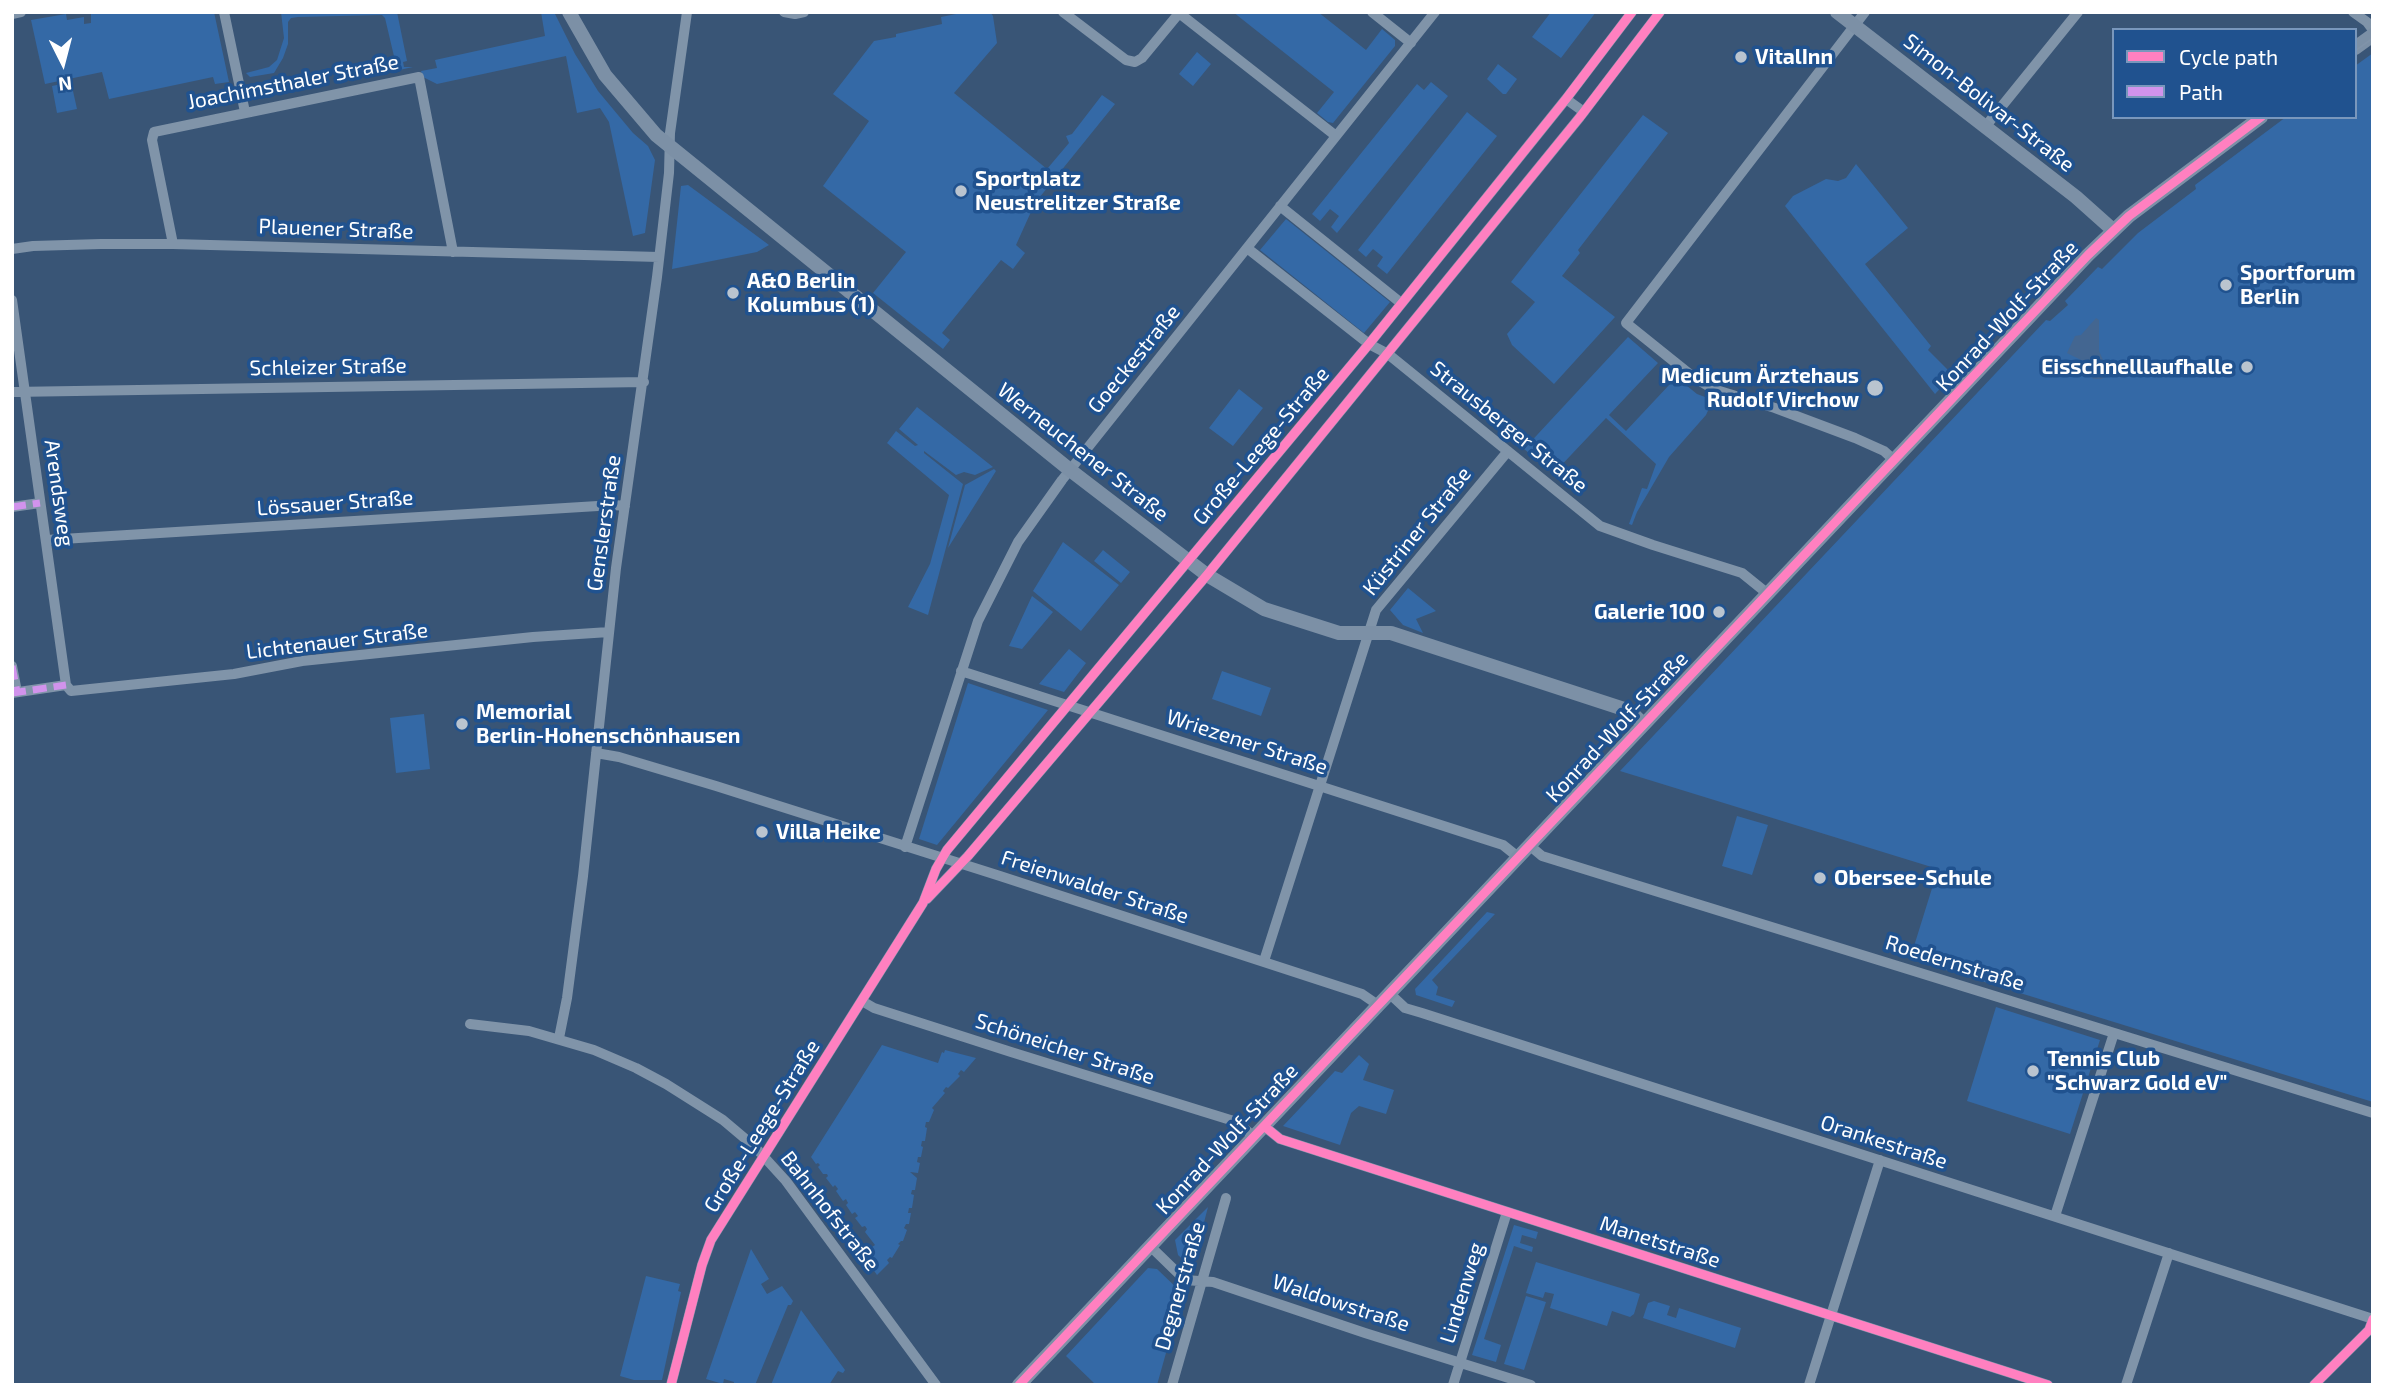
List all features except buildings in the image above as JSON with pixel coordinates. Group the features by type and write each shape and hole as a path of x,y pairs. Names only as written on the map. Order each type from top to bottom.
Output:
{"main road":[{"name":"Werneuchener Straße","path":"569,12 614,88 656,135 1070,470 1207,575 1264,609 1339,633 1391,633 1630,711 1643,724"},
{"name":"Simon-Bolivar-Straße","path":"1837,12 2076,197 2113,230"},
{"path":"2357,46 2373,33"},
{"name":"Konrad-Wolf-Straße","path":"1019,1385 2113,230 2258,119"}],"street":[{"path":"12,14 21,12"},
{"path":"224,12 245,111"},
{"name":"Genslerstraße","path":"559,1038 579,911 609,632 644,382 687,12"},
{"path":"784,12 804,12"},
{"path":"1063,12 1126,60 1135,62 1142,58 1180,12 1336,136"},
{"path":"1372,12 1411,43"},
{"name":"Goeckestraße","path":"905,847 978,621 1001,573 1033,519 1435,12"},
{"name":"Große-Leege-Straße","path":"671,1385 705,1253 725,1214 923,903 941,858 1369,344 1566,99 1632,12"},
{"name":"Große-Leege-Straße","path":"923,903 961,864 1207,575 1584,112 1660,12"},
{"path":"1865,12 1626,323 1713,390 1775,408 1829,428 1881,449 1894,460"},
{"path":"1985,127 2078,12"},
{"path":"2353,12 2373,33"},
{"name":"Joachimsthaler Straße","path":"173,244 152,139 154,132 419,77 453,252"},
{"path":"1566,99 1584,112"},
{"path":"1280,206 1401,303"},
{"name":"Plauener Straße","path":"12,249 91,244 173,244 659,257"},
{"name":"Strausberger Straße","path":"1247,248 1369,344 1388,354 1601,526 1742,573 1768,594"},
{"name":"Arendsweg","path":"12,300 69,688"},
{"name":"Schleizer Straße","path":"12,392 644,382"},
{"name":"Küstriner Straße","path":"1264,961 1376,610 1508,451"},
{"path":"12,507 40,503"},
{"name":"Lössauer Straße","path":"46,540 625,506"},
{"name":"Lichtenauer Straße","path":"14,692 234,674 302,661 533,637 609,632"},
{"path":"12,666 14,692"},
{"name":"Wriezener Straße","path":"961,671 1503,845 1518,857"},
{"name":"Freienwalder Straße","path":"596,754 619,757 716,786 1264,961 1362,993 1378,1005"},
{"name":"Roedernstraße","path":"1529,845 1542,856 2373,1113"},
{"name":"Orankestraße","path":"1389,993 1405,1008 2373,1319"},
{"name":"Schöneicher Straße","path":"862,1001 874,1008 1259,1131"},
{"name":"Bahnhofstraße","path":"470,1024 509,1028 559,1038 618,1060 666,1084 723,1120 786,1181 936,1385"},
{"path":"2055,1216 2114,1033"},
{"name":"Manetstraße","path":"1259,1131 2048,1385"},
{"path":"1809,1385 1880,1160"},
{"name":"Degnerstraße","path":"1171,1385 1226,1198"},
{"name":"Lindenweg","path":"1453,1385 1507,1212"},
{"name":"Waldowstraße","path":"1150,1246 1185,1280 1213,1282 1531,1385"},
{"path":"2126,1385 2169,1253"},
{"path":"2314,1385 2369,1330 2373,1319"}],"shaded area":[{"path":"91,12 214,12 229,82 215,84 213,77 109,99 102,72 45,84 31,20 66,14 67,20 84,17 84,24 91,23"},
{"path":"281,12 397,12 407,61 403,62 404,67 413,67 395,71 397,69 382,15 298,17 291,18 288,22 288,44 274,73 250,77 246,73 269,67 277,60 284,38"},
{"path":"541,12 554,12 598,91 633,133 648,146 655,160 645,233 633,236 609,122 600,108 577,113 566,56 437,84 423,77 421,71 437,68 435,60 545,36"},
{"path":"966,12 990,12 997,43 954,93 1047,169 1069,143 1066,136 1072,134 1102,95 1115,104 1035,203 1016,245 1025,253 1013,269 1001,260 942,333 950,340 943,349 873,293 906,252 823,186 869,121 833,94 874,41 942,24 941,17"},
{"path":"1233,12 1318,12 1366,50 1382,29 1395,40 1395,46 1333,123 1328,122 1317,113 1334,92"},
{"path":"1551,12 1596,12 1561,58 1532,37"},
{"path":"1197,52 1211,64 1193,86 1179,74"},
{"path":"2373,53 2373,1102 1910,959 1938,869 1620,771 2046,320 2050,321 2068,305 2065,301 2098,267 2102,269 2138,233 2196,189 2195,185 2283,119 2357,119 2357,65"},
{"path":"1498,64 1517,79 1506,94 1487,79"},
{"path":"71,82 77,109 57,113 52,86"},
{"path":"1431,82 1448,96 1337,233 1331,227 1339,216 1330,209 1320,221 1312,214 1417,84 1424,90"},
{"path":"1467,112 1497,136 1387,274 1377,266 1383,257 1373,249 1366,257 1358,250"},
{"path":"1643,115 1668,133 1578,250 1580,253 1562,276 1615,317 1554,384 1512,345 1507,334 1535,302 1511,282"},
{"path":"1856,164 1908,228 1865,264 1931,346 1928,350 1953,375 1935,394 1785,206 1793,196 1826,179 1838,181 1846,178"},
{"path":"688,185 769,245 757,252 672,269 681,186"},
{"path":"1286,219 1390,302 1364,333 1260,250"},
{"path":"2096,318 2099,320 2099,351 2108,371 2106,377 2101,379 2085,374 2083,361 2067,353 2075,336 2081,335"},
{"path":"1628,337 1658,363 1609,415 1626,431 1670,384 1661,374 1666,369 1697,394 1713,400 1706,415 1669,457 1632,525 1629,524 1642,488 1647,489 1656,464 1606,418 1554,473 1524,449"},
{"path":"1239,389 1263,408 1233,446 1209,428"},
{"path":"917,407 993,467 975,475 964,472 956,475 924,451 963,484 928,615 908,607 930,564 949,495 887,443 896,431 915,446 918,445 899,429"},
{"path":"994,469 996,471 948,548 965,485"},
{"path":"1063,542 1119,585 1081,631 1033,591"},
{"path":"1103,550 1130,572 1121,583 1094,561"},
{"path":"1408,588 1436,611 1416,619 1423,633 1403,625 1390,610"},
{"path":"1032,596 1053,612 1022,649 1009,646"},
{"path":"1069,649 1086,663 1064,692 1039,684"},
{"path":"1222,671 1271,688 1261,716 1212,699"},
{"path":"968,683 1048,710 937,845 919,839"},
{"path":"424,714 430,769 396,773 390,718"},
{"path":"1737,816 1768,825 1752,875 1722,866"},
{"path":"1487,912 1495,914 1432,980 1438,987 1436,995 1455,1001 1452,1007 1416,995 1415,989"},
{"name":"Tennis Club \"Schwarz Gold eV\"","path":"1996,1007 2100,1040 2070,1134 1967,1101"},
{"path":"882,1045 938,1063 945,1050 976,1058 964,1072 961,1070 958,1074 960,1076 948,1088 946,1087 943,1091 945,1093 932,1108 934,1110 929,1122 926,1122 921,1157 918,1157 918,1173 910,1172 917,1178 915,1190 912,1190 911,1194 914,1195 912,1208 909,1208 908,1213 911,1213 909,1224 904,1228 907,1230 903,1241 898,1244 900,1245 892,1258 887,1260 889,1263 877,1275 861,1252 875,1245 865,1232 867,1229 855,1218 858,1216 855,1212 852,1214 846,1205 846,1199 843,1201 836,1191 838,1189 835,1185 833,1187 826,1178 827,1174 823,1174 818,1167 820,1165 811,1157"},
{"path":"1359,1055 1369,1064 1363,1080 1394,1090 1386,1114 1359,1106 1351,1113 1340,1145 1283,1126 1335,1071 1342,1073"},
{"path":"1208,1207 1193,1265 1190,1266 1178,1255 1175,1240"},
{"path":"1514,1225 1538,1232 1536,1239 1522,1235 1520,1243 1533,1247 1532,1252 1514,1246 1484,1339 1501,1345 1496,1362 1472,1355"},
{"path":"751,1249 769,1279 761,1284 767,1294 782,1286 793,1301 788,1305 755,1385 734,1385 734,1382 724,1379 723,1384 706,1379"},
{"path":"1536,1262 1640,1294 1634,1314 1630,1317 1612,1311 1607,1326 1550,1308 1554,1294 1545,1292 1543,1298 1526,1293"},
{"path":"1148,1268 1157,1269 1182,1296 1157,1385 1094,1383 1066,1356"},
{"path":"646,1276 680,1284 678,1291 681,1292 662,1380 634,1380 620,1376"},
{"path":"1526,1296 1546,1302 1524,1370 1504,1364"},
{"path":"1654,1301 1670,1306 1667,1315 1676,1318 1679,1308 1741,1328 1735,1348 1643,1318 1648,1303"},
{"path":"801,1310 845,1370 843,1373 838,1371 829,1385 771,1385"}],"tram line":[{"path":"2357,50 2373,38"},
{"path":"1022,1385 2102,244 2141,208 2262,119"}],"marked path":[{"path":"12,507 40,503"},
{"path":"12,666 17,692"},
{"path":"12,693 66,685"}],"cycle path":[{"path":"671,1385 711,1240 923,903 936,869 947,850 1369,344 1566,99 1632,12"},
{"path":"927,899 968,856 1207,575 1580,117 1660,12"},
{"path":"1019,1385 2088,255 2129,216 2258,119"},
{"path":"1264,1126 1280,1139 2048,1385"},
{"path":"2314,1385 2369,1330 2373,1319"}],"place":[{"name":"VitalInn","path":"1741,57"},
{"name":"Sportplatz Neustrelitzer Straße","path":"961,191"},
{"name":"Sportforum Berlin","path":"2226,285"},
{"name":"A&O Berlin Kolumbus (1)","path":"733,293"},
{"name":"Eisschnelllaufhalle","path":"2247,367"},
{"name":"Medicum Ärztehaus Rudolf Virchow","path":"1875,388"},
{"name":"Galerie 100","path":"1719,612"},
{"name":"Memorial Berlin-Hohenschönhausen","path":"462,724"},
{"name":"Villa Heike","path":"762,832"},
{"name":"Obersee-Schule","path":"1820,878"},
{"name":"Tennis Club \"Schwarz Gold eV\"","path":"2033,1071"}]}
